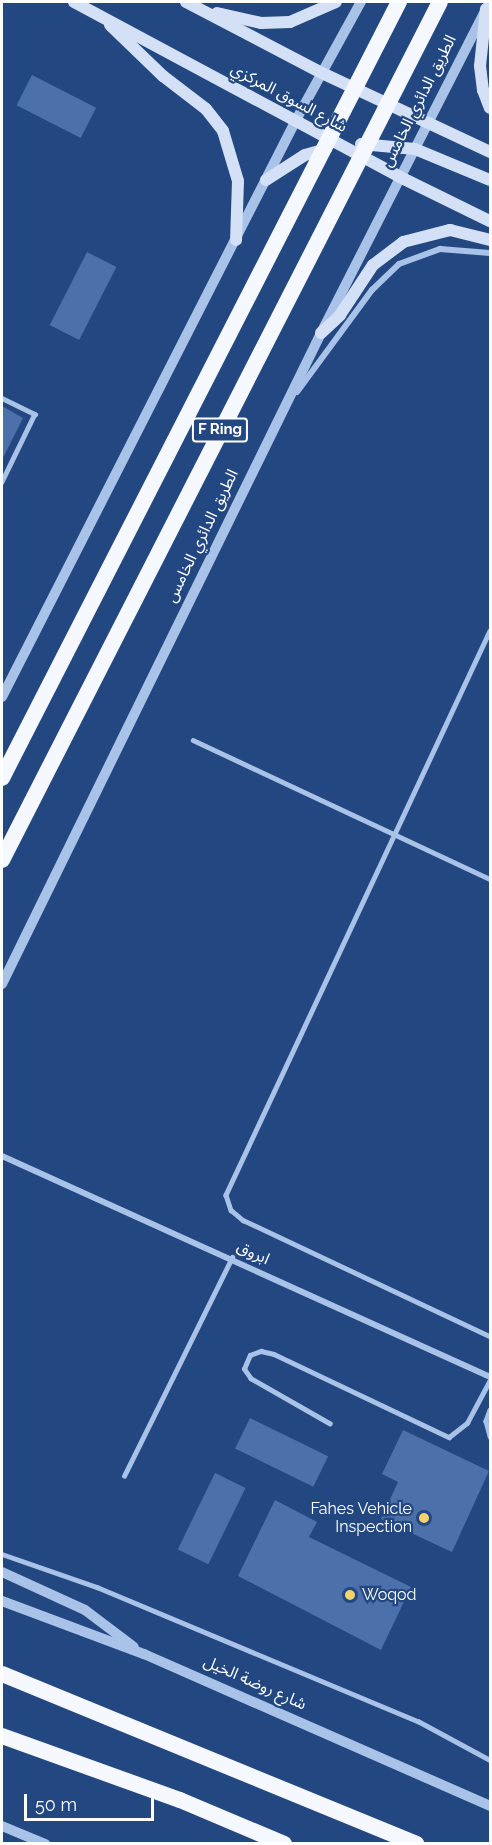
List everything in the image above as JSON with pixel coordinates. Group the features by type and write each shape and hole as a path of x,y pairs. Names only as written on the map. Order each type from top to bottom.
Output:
{"highway":[{"name":"F Ring","path":"2,778 399,2"},
{"name":"الطريق الدائري الخامس","path":"2,860 440,2"},
{"path":"2,1674 416,1844"},
{"path":"2,1736 180,1800 284,1844"}],"main road":[{"name":"شارع السوق المركزي","path":"74,2 400,177 490,221"},
{"path":"186,2 322,73 490,152"},
{"path":"198,8 261,23 281,23 316,14 336,2"},
{"path":"488,5 480,66 483,90 490,108"},
{"path":"100,16 162,76 206,109 223,131 238,181 236,240"},
{"path":"266,180 305,155 341,145 381,144 416,149 490,180"},
{"path":"321,333 340,315 373,266 403,242 450,230 490,240"}],"street":[{"path":"2,697 296,120 361,2"},
{"name":"الطريق الدائري الخامس","path":"2,984 321,333 488,5"},
{"path":"287,404 372,290 399,264 440,249 490,253"},
{"name":"ابروق","path":"2,1156 232,1257 490,1379"},
{"path":"2,1572 85,1610 144,1654"},
{"name":"شارع روضة الخيل","path":"2,1600 144,1654 490,1806"},
{"path":"2,1826 45,1844"}],"lane":[{"path":"2,398 34,414 2,482"},
{"path":"490,631 228,1186 226,1202 243,1220 490,1336"},
{"path":"193,740 490,879"},
{"path":"124,1476 232,1257"},
{"path":"330,1424 251,1379 244,1369 250,1356 261,1351 274,1354 449,1437 467,1423 490,1379"},
{"path":"490,1410 486,1421 490,1436"},
{"path":"2,1554 97,1587 418,1721 490,1760"}],"building":[{"path":"32,75 96,108 81,138 17,105"},
{"path":"87,252 116,267 79,340 50,325"},
{"path":"2,406 23,418 2,460"},
{"path":"250,1418 328,1456 313,1487 235,1449"},
{"path":"403,1430 489,1471 452,1552 381,1519 398,1482 382,1474"},
{"path":"215,1473 246,1488 208,1564 178,1549"},
{"name":"Woqod","path":"275,1500 317,1522 309,1537 411,1587 381,1650 238,1576"}],"place":[{"name":"Fahes Vehicle Inspection","path":"424,1518"},
{"name":"Woqod","path":"350,1595"}]}
